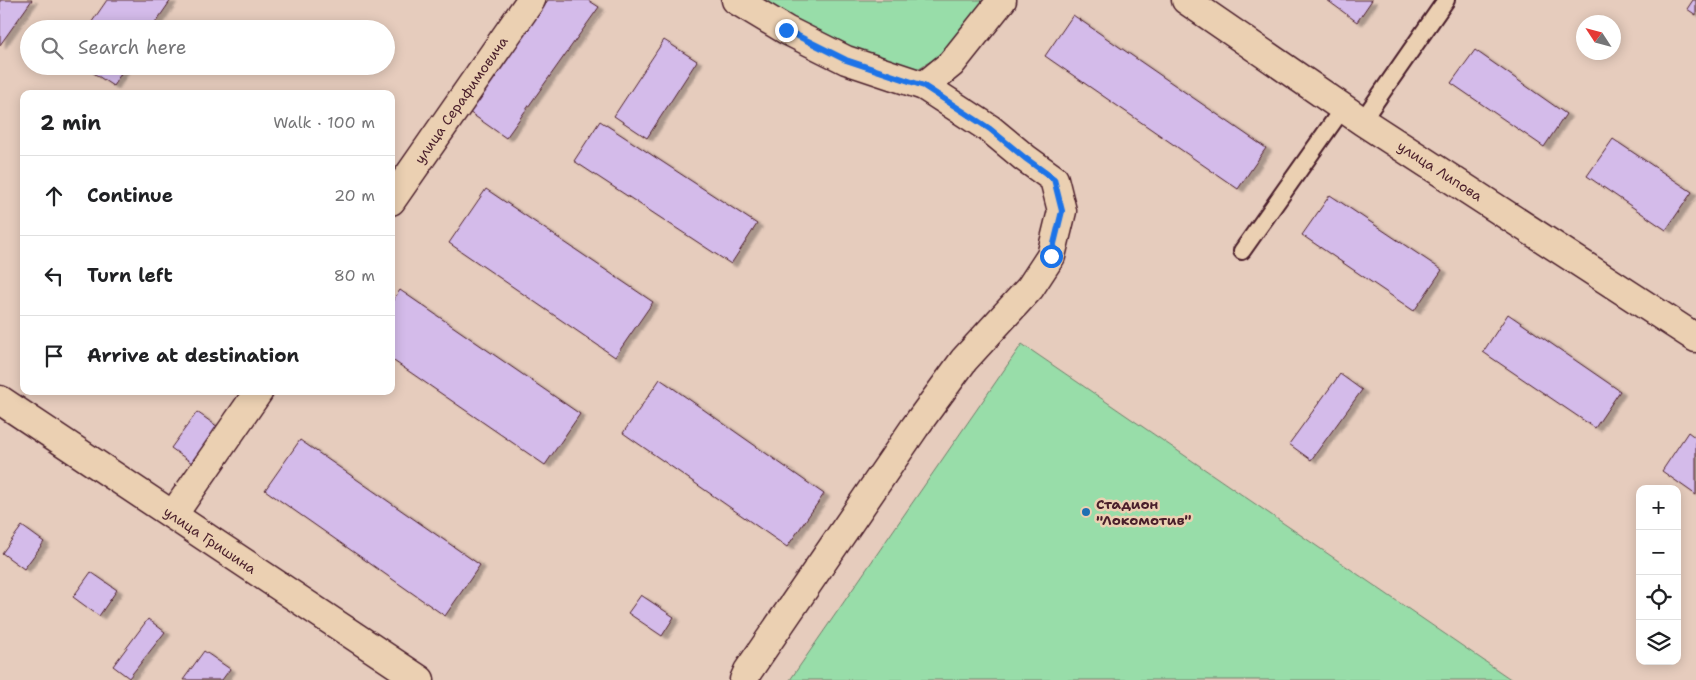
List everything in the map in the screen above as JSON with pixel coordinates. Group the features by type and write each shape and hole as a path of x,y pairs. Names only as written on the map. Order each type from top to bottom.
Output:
{"street":[{"name":"улица Серафимовича","path":"395,195 531,0"},
{"path":"736,0 786,30 846,60 924,86 990,129 1054,179 1062,211 1051,256 1030,288 964,360 920,420 744,680"},
{"path":"924,86 951,64 1002,0"},
{"name":"улица Липова","path":"1186,0 1353,114 1696,338"},
{"path":"173,514 255,395"},
{"name":"улица Гришина","path":"0,400 420,680"}],"lane":[{"path":"1242,251 1446,0"}],"green space":[{"path":"756,0 985,0 948,51 919,68 903,71 862,55"},
{"name":"Стадион \"Локомотив\"","path":"1022,344 1512,680 790,680"}],"building":[{"path":"0,0 32,0 0,45"},
{"path":"107,0 171,0 157,20 93,20"},
{"path":"548,0 588,0 599,7 506,138 469,112"},
{"path":"1327,0 1372,0 1357,22"},
{"path":"1693,0 1696,0 1696,15 1687,9"},
{"path":"1073,15 1266,148 1238,189 1045,56"},
{"path":"664,40 697,61 647,138 614,116"},
{"path":"1475,50 1566,114 1544,147 1451,83"},
{"path":"96,75 120,75 113,86"},
{"path":"600,121 757,224 731,264 574,161"},
{"path":"1613,139 1692,192 1666,230 1587,176"},
{"path":"486,189 653,302 615,357 449,243"},
{"path":"1330,195 1442,270 1414,311 1302,235"},
{"path":"400,290 580,414 545,465 395,362 395,297"},
{"path":"1508,314 1620,391 1595,428 1483,352"},
{"path":"1340,374 1362,390 1311,460 1289,444"},
{"path":"660,379 824,494 787,547 623,433"},
{"path":"197,412 218,427 192,463 171,448"},
{"path":"1688,432 1696,438 1696,495 1662,471"},
{"path":"300,440 480,565 445,616 265,490"},
{"path":"22,526 44,542 24,569 2,553"},
{"path":"91,572 117,590 99,616 73,597"},
{"path":"641,595 674,617 662,636 628,613"},
{"path":"148,619 165,632 129,678 113,666"},
{"path":"204,651 230,669 222,680 183,680"}],"place":[{"name":"Стадион \"Локомотив\"","path":"1086,512"}],"route":[{"path":"786,30 846,60 924,86 990,129 1054,179 1062,211 1051,256"}]}
